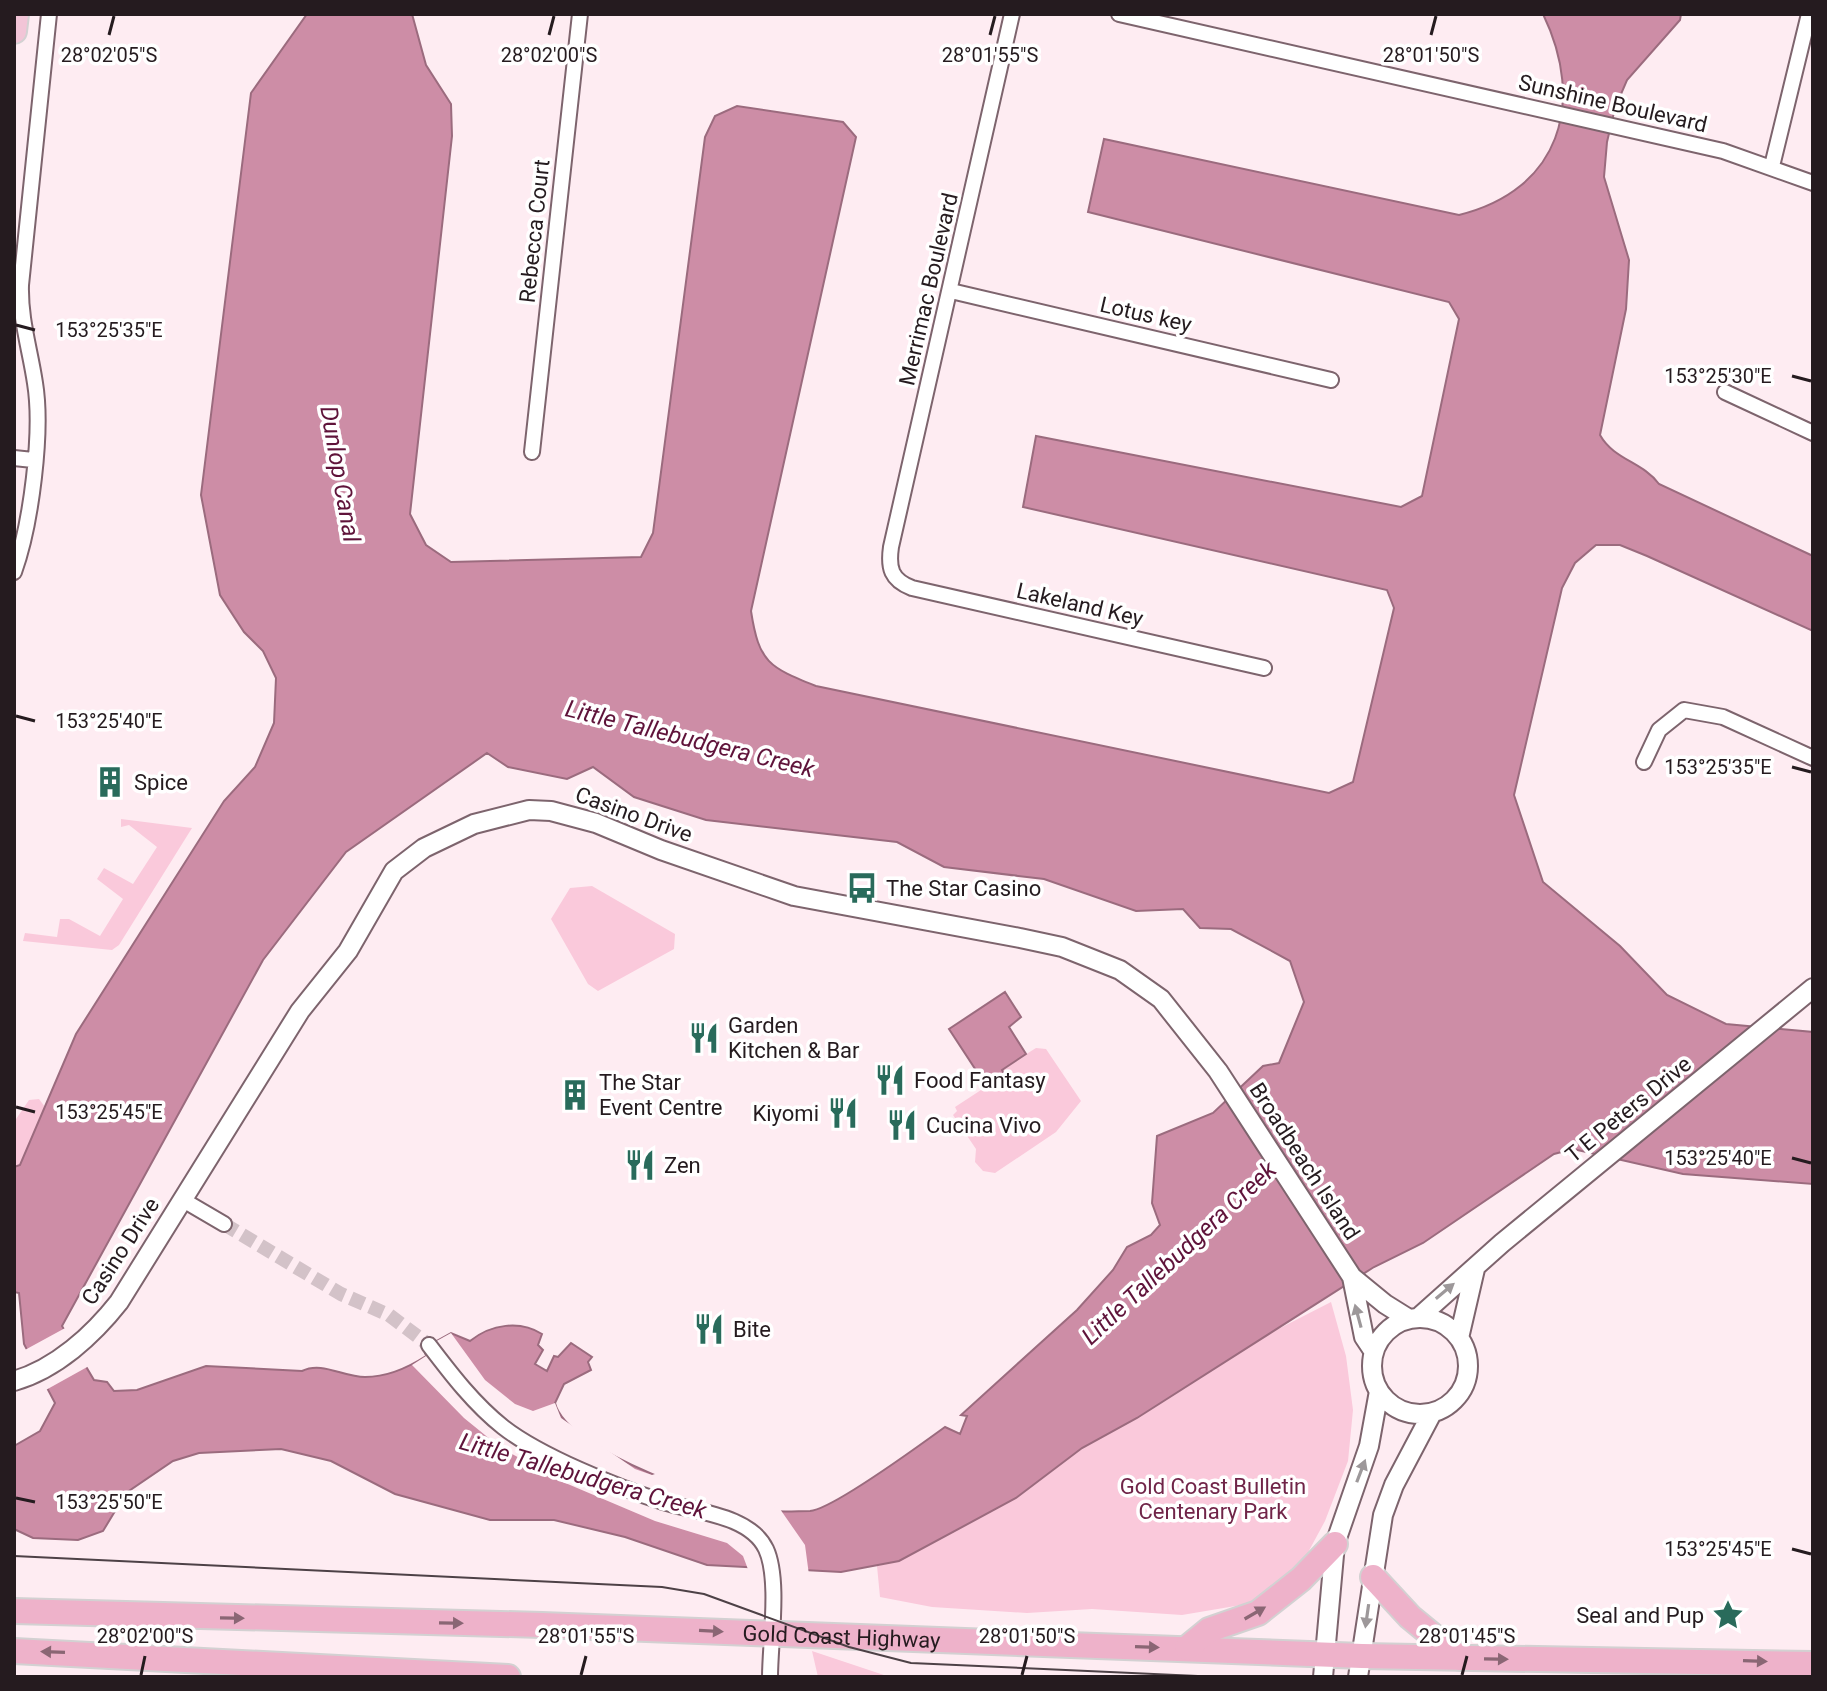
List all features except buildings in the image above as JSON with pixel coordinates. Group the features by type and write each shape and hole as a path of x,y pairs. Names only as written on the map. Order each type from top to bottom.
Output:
{"highway":[{"path":"1187,1648 1209,1630 1258,1613 1301,1579 1335,1544"},
{"path":"1373,1577 1410,1617 1460,1658"},
{"name":"Gold Coast Highway","path":"14,1611 1187,1648 1324,1666 1460,1658 1813,1664"},
{"path":"14,1651 508,1677"}],"main road":[{"path":"14,31 16,14"}],"street":[{"path":"14,572 28,532 37,401 22,327 21,285 49,14"},
{"name":"Rebecca Court","path":"532,452 580,14"},
{"name":"Merrimac Boulevard","path":"891,573 891,547 1012,14"},
{"name":"Sunshine Boulevard","path":"1119,14 1638,132 1772,166 1813,183"},
{"path":"1772,166 1809,14"},
{"name":"Lotus key","path":"951,291 1331,380"},
{"path":"1725,392 1813,433"},
{"path":"14,458 33,460"},
{"name":"Lakeland Key","path":"891,573 900,583 912,588 1264,668"},
{"path":"1644,762 1659,730 1684,710 1723,717 1813,758"},
{"name":"Casino Drive","path":"18,1380 80,1343 94,1332 119,1302 300,1011 348,951 394,871 424,848 474,824 529,810 551,811 596,823 661,850 794,896 1020,938 1097,959 1141,982 1161,999 1218,1071"},
{"name":"T E Peters Drive","path":"1414,1318 1808,992"},
{"name":"Broadbeach Island","path":"1218,1071 1352,1277 1385,1304 1414,1318"},
{"path":"183,1200 224,1224"},
{"path":"1459,1338 1475,1269"},
{"name":"Broadbeach Island","path":"1352,1277 1364,1337 1374,1352"},
{"path":"1324,1666 1335,1544 1369,1446 1379,1391 1372,1366 1374,1352 1387,1331 1414,1318 1448,1327 1459,1338 1468,1369 1464,1385 1456,1397 1432,1413 1387,1500 1360,1666"},
{"path":"429,1345 478,1404 504,1428 534,1446 661,1501 738,1524 751,1532 766,1548 771,1586 770,1677"},
{"path":"1379,1391 1402,1411 1432,1413"}],"green space":[{"path":"121,819 192,828 119,945 112,950 23,941 25,933 57,937 60,919 69,919 100,936 123,899 97,879 104,868 133,884 157,847 129,825 121,827"},
{"path":"592,886 675,934 674,949 598,991 588,984 551,919 570,888"},
{"path":"1036,1048 1046,1049 1081,1101 1056,1132 995,1173 983,1171 975,1162 976,1149 953,1115 957,1111 955,1107 1004,1075 1001,1070"},
{"path":"39,1099 45,1107 20,1165 14,1167 14,1122 29,1100"},
{"name":"Gold Coast Bulletin Centenary Park","path":"1331,1302 1346,1356 1353,1410 1348,1461 1325,1521 1298,1571 1265,1601 1182,1615 1092,1609 1027,1613 932,1607 880,1597 877,1566 899,1561 1016,1498 1082,1448 1137,1418 1259,1339"},
{"path":"812,1651 890,1677 818,1677"}],"water":[{"path":"307,14 412,14 426,65 451,104 452,136 410,514 426,545 451,562 641,557 653,533 705,137 715,116 737,106 843,122 856,137 751,611 763,653 777,668 816,686 1329,793 1353,782 1394,608 1387,590 1023,507 1036,436 1401,507 1422,496 1459,319 1449,302 1088,212 1104,139 1459,215 1493,203 1521,186 1541,164 1555,138 1562,110 1562,79 1556,47 1543,14 1681,14 1680,20 1627,80 1615,108 1607,142 1604,177 1629,260 1626,309 1600,435 1613,450 1659,484 1813,556 1813,631 1620,545 1596,545 1575,563 1562,588 1514,795 1543,882 1620,946 1667,995 1726,1024 1813,1032 1813,1184 1683,1174 1573,1149 1554,1154 1423,1243 1374,1267 1137,1418 1082,1448 1016,1498 899,1561 841,1572 707,1565 625,1537 554,1520 490,1520 395,1494 331,1461 281,1449 199,1453 173,1461 126,1493 103,1531 78,1540 33,1538 14,1529 14,1446 40,1431 55,1403 24,1344 19,1293 14,1292 14,1167 20,1165 76,1034 224,801 255,767 274,723 276,678 263,651 244,632 220,595 201,495 251,93","holes":["487,753 508,767 567,779 593,767 634,797 706,820 897,842 944,867 1044,879 1136,911 1183,909 1200,928 1231,929 1290,961 1304,1002 1279,1063 1263,1066 1213,1113 1157,1136 1152,1203 1160,1225 1151,1235 1127,1247 1113,1270 1077,1310 961,1415 967,1416 960,1434 945,1427 877,1475 821,1508 773,1511 721,1499 651,1474 588,1440 566,1422 555,1403 564,1384 591,1370 588,1362 592,1357 571,1343 558,1357 554,1356 547,1371 535,1364 543,1350 538,1345 542,1334 524,1327 496,1328 470,1341 451,1333 424,1348 426,1356 419,1360 397,1371 373,1377 317,1368 302,1371 206,1366 137,1390 114,1391 107,1382 94,1380 62,1326 263,960 346,852"]},
{"path":"1005,992 1021,1017 1009,1027 1026,1054 1002,1070 1005,1075 987,1087 949,1029"}],"pier":[{"path":"67,1327 89,1366 44,1391 23,1351"},
{"path":"451,1333 485,1380 515,1404 533,1411 555,1403 561,1418 635,1469 652,1475 661,1472 711,1493 780,1509 805,1545 809,1575 749,1572 743,1556 727,1543 655,1521 563,1482 501,1448 464,1418 412,1365 426,1356 424,1348"}],"tunnel":[{"path":"224,1224 341,1294 389,1315 429,1345"}],"tram line":[{"path":"14,1556 662,1587 704,1594 849,1647 911,1663 1220,1677"},
{"path":"1505,1677 1564,1677"}],"place":[{"name":"Spice","path":"110,782"},
{"name":"The Star Casino","path":"862,888"},
{"name":"Garden Kitchen & Bar","path":"704,1038"},
{"name":"Food Fantasy","path":"890,1080"},
{"name":"The Star Event Centre","path":"575,1095"},
{"name":"Kiyomi","path":"843,1113"},
{"name":"Cucina Vivo","path":"902,1125"},
{"name":"Zen","path":"640,1165"},
{"name":"Bite","path":"709,1329"},
{"name":"Seal and Pup","path":"1728,1615"}],"water label":[{"name":"Dunlop Canal","path":"340,474"},
{"name":"Little Tallebudgera Creek","path":"690,739"},
{"name":"Little Tallebudgera Creek","path":"1179,1253"},
{"name":"Little Tallebudgera Creek","path":"583,1476"}]}
